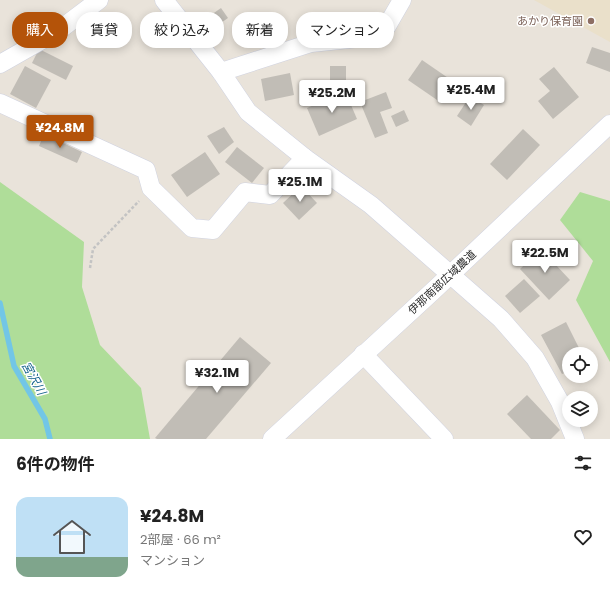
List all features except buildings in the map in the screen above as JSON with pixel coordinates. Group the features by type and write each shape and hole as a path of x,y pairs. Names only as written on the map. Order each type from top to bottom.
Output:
{"street":[{"path":"0,64 58,31 100,0"},
{"path":"164,0 221,72 248,112 305,158 371,205 501,318 535,358 560,402 575,439"},
{"path":"221,72 311,43 368,37 387,26 402,0"},
{"path":"0,103 146,170 151,188 192,228 213,230 245,192 270,195 305,158"},
{"name":"伊那南部広域農道","path":"272,439 450,275 610,124"},
{"path":"363,354 444,439"}],"path":[{"path":"90,268 93,249 151,188"}],"shaded area":[{"name":"あかり保育園","path":"534,0 610,0 610,42"}],"green space":[{"path":"0,182 84,242 82,287 100,345 141,388 150,439 0,439"},
{"path":"580,192 610,201 610,362 576,300 593,261 560,220"}],"waterway":[{"name":"宮沢川","path":"0,303 14,366 45,419 50,439"}],"place":[{"name":"あかり保育園","path":"591,21"}]}
